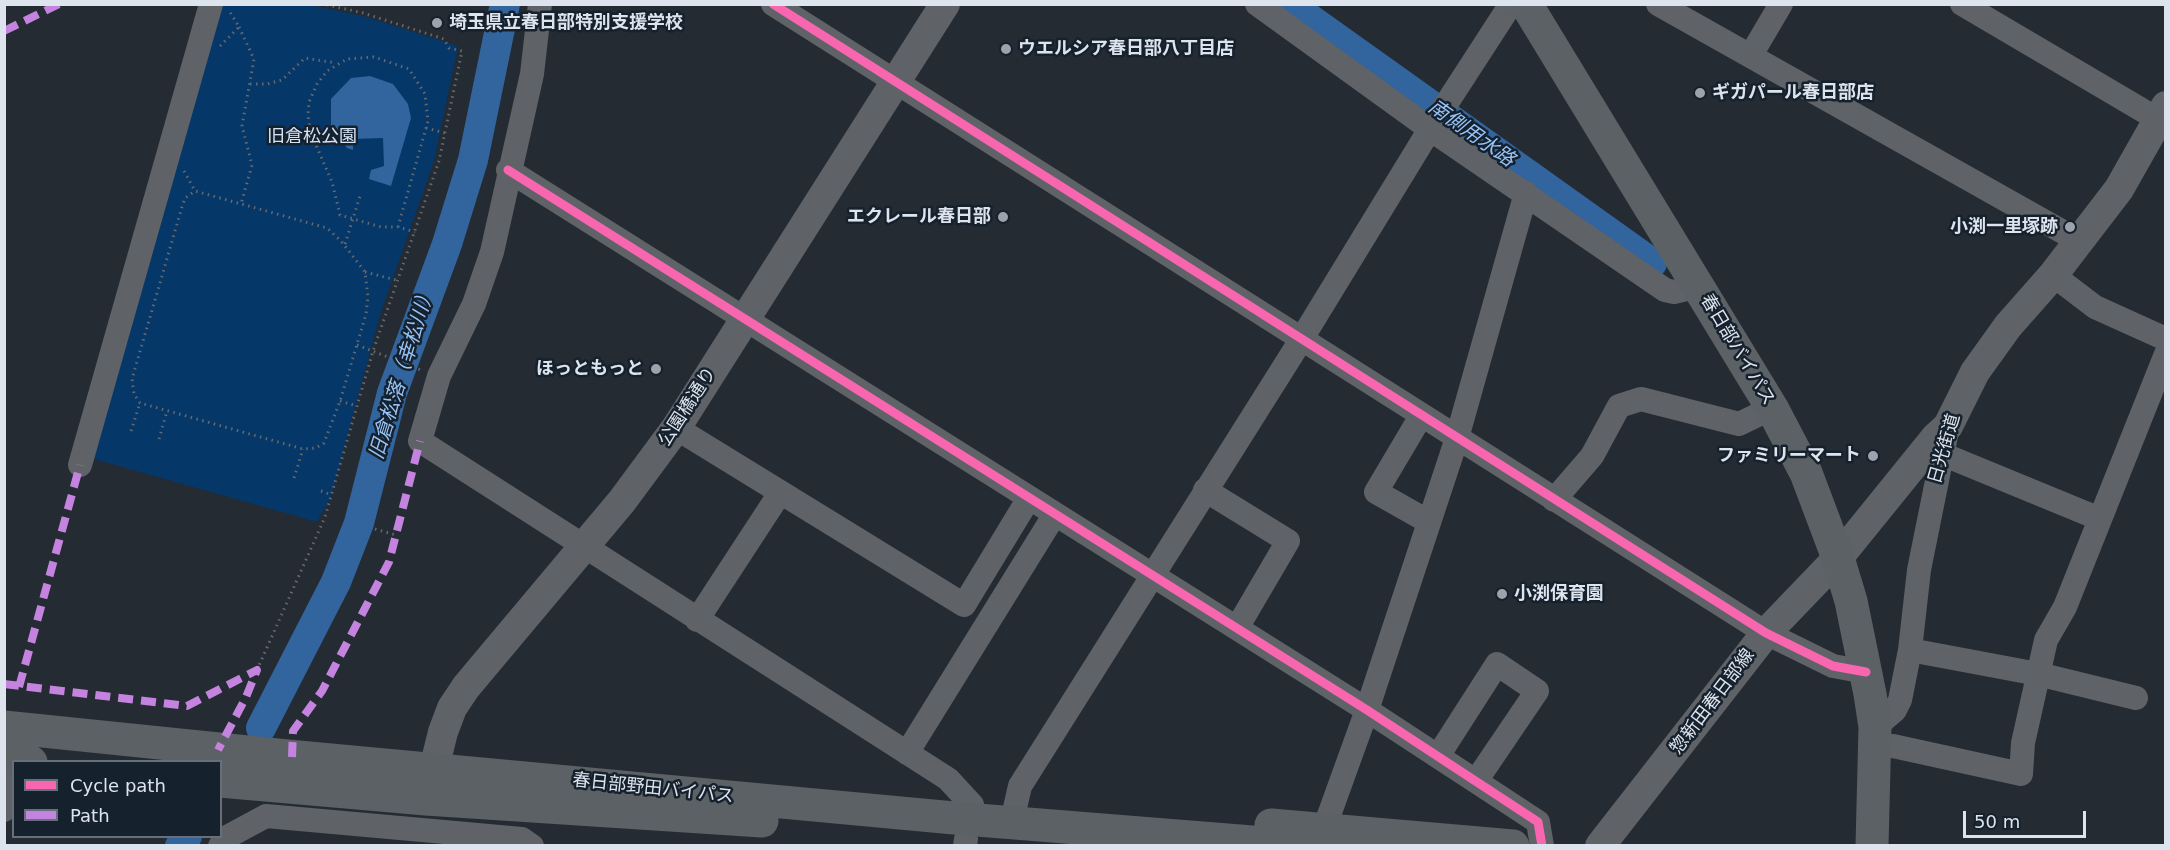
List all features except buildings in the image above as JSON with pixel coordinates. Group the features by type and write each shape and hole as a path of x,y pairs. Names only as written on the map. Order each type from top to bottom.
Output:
{"highway":[{"name":"春日部バイパス","path":"1526,4 1772,408 1801,451 1820,492 1851,601 1866,672 1875,737"},
{"name":"春日部野田バイパス","path":"4,727 169,760"},
{"path":"1872,846 1875,824 1875,737"},
{"name":"春日部野田バイパス","path":"222,770 425,811 770,801 1313,837"},
{"name":"春日部野田バイパス","path":"222,781 425,811 759,821 981,843 1038,846"},
{"path":"770,801 972,805 1131,813 1313,837 1513,846"}],"main road":[{"name":"公園橋通り","path":"425,811 452,708 466,687 584,548 647,469 676,428 945,4"},
{"name":"日光街道","path":"1945,440 1975,372 2008,326 2053,275 2118,189 2162,113"},
{"name":"惣新田春日部線","path":"1599,846 1766,633 1838,558 1936,437 1945,440"}],"street":[{"path":"80,465 97,436 211,4"},
{"path":"540,4 532,74 508,170 492,252 474,304 439,376 420,441 948,779 972,805"},
{"path":"773,4 1766,633 1833,666 1866,672"},
{"path":"1257,4 1438,117 1526,193 1665,290 1674,292 1699,286"},
{"path":"1015,808 1020,786 1511,4"},
{"path":"1658,4 2079,241"},
{"path":"1751,55 1781,4"},
{"path":"1962,4 2162,113"},
{"path":"508,170 1438,756 1538,822 1542,846"},
{"path":"1313,837 1367,710 1457,438 1526,193"},
{"path":"2053,275 2096,308 2166,339"},
{"path":"1875,737 1893,746 2021,774 2023,742 2046,640 2065,608 2166,354"},
{"path":"1554,500 1592,456 1619,406 1641,399 1739,424 1772,408"},
{"path":"1421,416 1376,492 1429,522"},
{"path":"676,428 964,605 1029,498"},
{"path":"1945,440 2100,519"},
{"name":"日光街道","path":"1875,737 1900,700 1910,650 1919,570 1945,440"},
{"path":"1205,490 1288,541 1237,628"},
{"path":"697,620 780,493"},
{"path":"907,753 1055,514"},
{"path":"1910,650 2038,674 2136,698"},
{"path":"1438,756 1497,664 1537,691 1476,782"},
{"path":"4,810 12,777"},
{"path":"220,846 227,837 266,816 425,811 522,839 532,846"}],"path":[{"path":"231,4 230,11 254,59 242,126 252,165 241,204"},
{"path":"257,670 326,517 373,351 396,280 428,198 445,133 462,51 448,48 444,39 363,13 324,4"},
{"path":"219,48 239,27"},
{"path":"398,227 428,121 425,94 409,69 374,57 346,59 336,63 317,84 309,102 308,116 310,131 332,182 340,215 381,227 398,227 415,232"},
{"path":"250,84 267,84 282,80 305,58 336,63"},
{"path":"426,128 445,133"},
{"path":"185,172 188,160"},
{"path":"195,191 241,204 327,228 345,244 364,272 368,297 366,314 340,401 324,443 316,448 303,449 140,403 134,394 132,380 186,198 195,191"},
{"path":"345,244 361,193"},
{"path":"364,272 396,280"},
{"path":"357,345 426,372"},
{"path":"340,401 357,406"},
{"path":"131,431 140,403"},
{"path":"159,439 167,411"},
{"path":"294,478 303,449"},
{"path":"321,490 332,495"},
{"path":"375,529 396,535"}],"green space":[{"name":"旧倉松公園","path":"222,5 309,5 363,16 458,46 434,161 380,315 331,497 317,522 87,457"}],"shaded area":[{"path":"370,76 393,84 408,104 411,118 391,186 369,179 371,170 384,166 383,138 353,139 353,150 347,148 331,126 331,99 351,78"}],"waterway":[{"name":"旧倉松落（幸松川）","path":"261,728 336,582 359,523 392,393 447,244 473,160 505,4"},
{"name":"南側用水路","path":"1289,4 1652,263"},
{"name":"旧倉松落（幸松川）","path":"180,846 186,838"}],"marked path":[{"path":"4,31 59,4"},
{"path":"292,757 293,731 322,691 389,562 420,441"},
{"path":"19,687 80,465"},
{"path":"4,684 187,706 257,670 246,697 218,750"}],"cycle path":[{"path":"773,4 1766,633 1833,666 1866,672"},
{"path":"508,170 1367,710 1538,822 1542,846"}],"place":[{"name":"埼玉県立春日部特別支援学校","path":"437,23"},
{"name":"ウエルシア春日部八丁目店","path":"1006,49"},
{"name":"ギガパール春日部店","path":"1700,93"},
{"name":"エクレール春日部","path":"1003,217"},
{"name":"小渕一里塚跡","path":"2070,227"},
{"name":"ほっともっと","path":"656,369"},
{"name":"ファミリーマート","path":"1873,456"},
{"name":"小渕保育園","path":"1502,594"}]}
